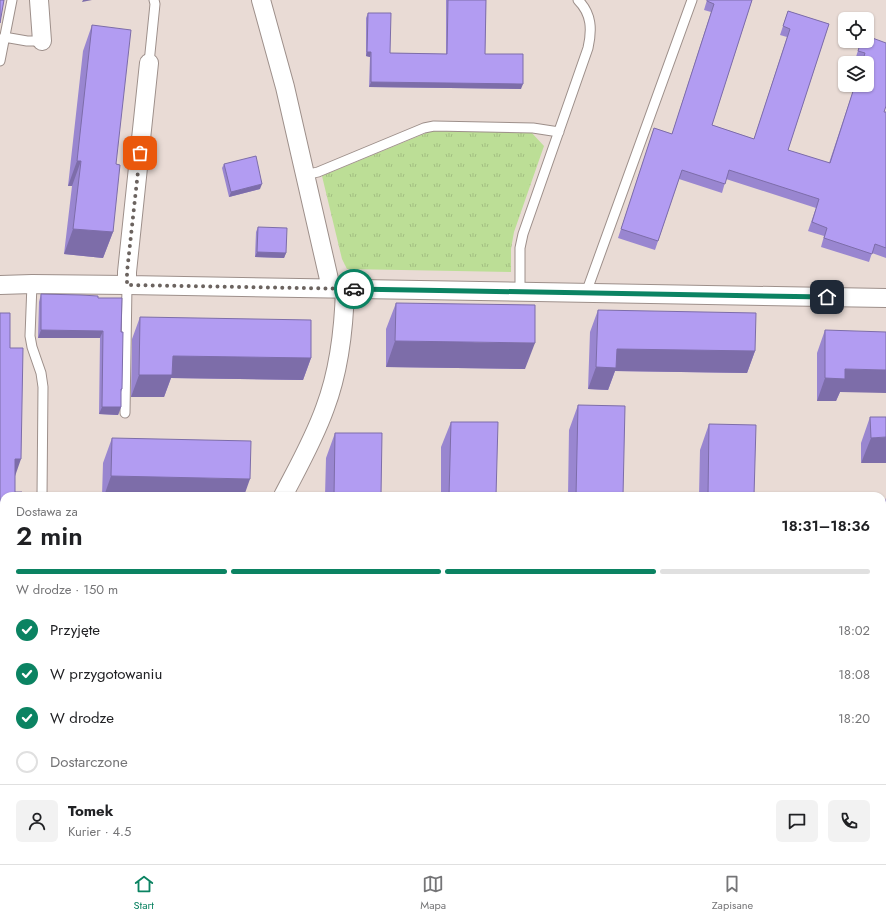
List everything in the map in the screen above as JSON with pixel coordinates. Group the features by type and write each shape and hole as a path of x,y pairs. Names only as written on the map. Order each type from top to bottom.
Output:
{"street":[{"path":"39,0 42,41"},
{"path":"261,0 285,87 305,175 338,288 343,329 332,387 317,430 285,492"},
{"path":"127,285 127,272 149,63"},
{"path":"0,286 32,284 127,285 886,298"}],"lane":[{"path":"0,61 12,0"},
{"path":"149,63 155,4 154,0"},
{"path":"520,292 521,241 588,48 591,25 588,14 578,0"},
{"path":"586,293 692,0"},
{"path":"4,37 28,41 42,41"},
{"path":"305,175 318,172 424,128 434,126 533,128 559,132"},
{"path":"32,284 30,336 32,347 41,373 43,387 42,492"},
{"path":"125,413 127,285"}],"green space":[{"path":"431,131 531,132 544,146 514,232 511,249 511,272 347,269 342,259 322,176"}],"building":[{"path":"0,0 4,0 0,23"},
{"path":"448,0 486,0 485,54 523,54 523,84 371,82 371,52 367,52 368,13 391,13 390,53 447,54"},
{"path":"752,0 712,125 754,139 790,29 783,26 788,11 829,24 788,150 830,163 853,92 874,92 874,56 864,56 865,53 858,51 859,48 874,48 874,39 886,43 886,106 884,112 886,112 886,248 875,244 872,254 824,238 827,228 812,222 819,199 729,170 725,184 682,170 658,241 621,229 654,128 672,134 714,4 707,1"},
{"path":"92,25 131,30 116,164 120,165 113,232 73,229 81,161 77,161"},
{"path":"256,156 262,184 231,192 224,164"},
{"path":"258,227 287,228 286,253 257,252"},
{"path":"41,294 122,298 121,332 123,332 121,407 102,407 103,331 41,330"},
{"path":"396,303 535,305 535,343 395,341"},
{"path":"598,310 756,313 755,351 617,349 616,368 596,367"},
{"path":"0,313 10,313 10,348 23,348 21,459 15,459 15,492 0,492"},
{"path":"140,317 311,320 311,358 173,356 172,375 139,375"},
{"path":"825,330 886,332 886,370 845,369 845,379 825,378"},
{"path":"578,405 625,406 623,492 576,492"},
{"path":"870,417 886,417 886,437 871,438"},
{"path":"451,422 498,422 496,492 449,492"},
{"path":"709,424 756,425 754,492 708,492"},
{"path":"335,433 382,433 381,492 334,492"},
{"path":"112,438 251,441 250,479 111,476"}],"way so far":[{"path":"140,153 127,272 127,285 354,289"}],"route":[{"path":"354,289 827,297"}]}
